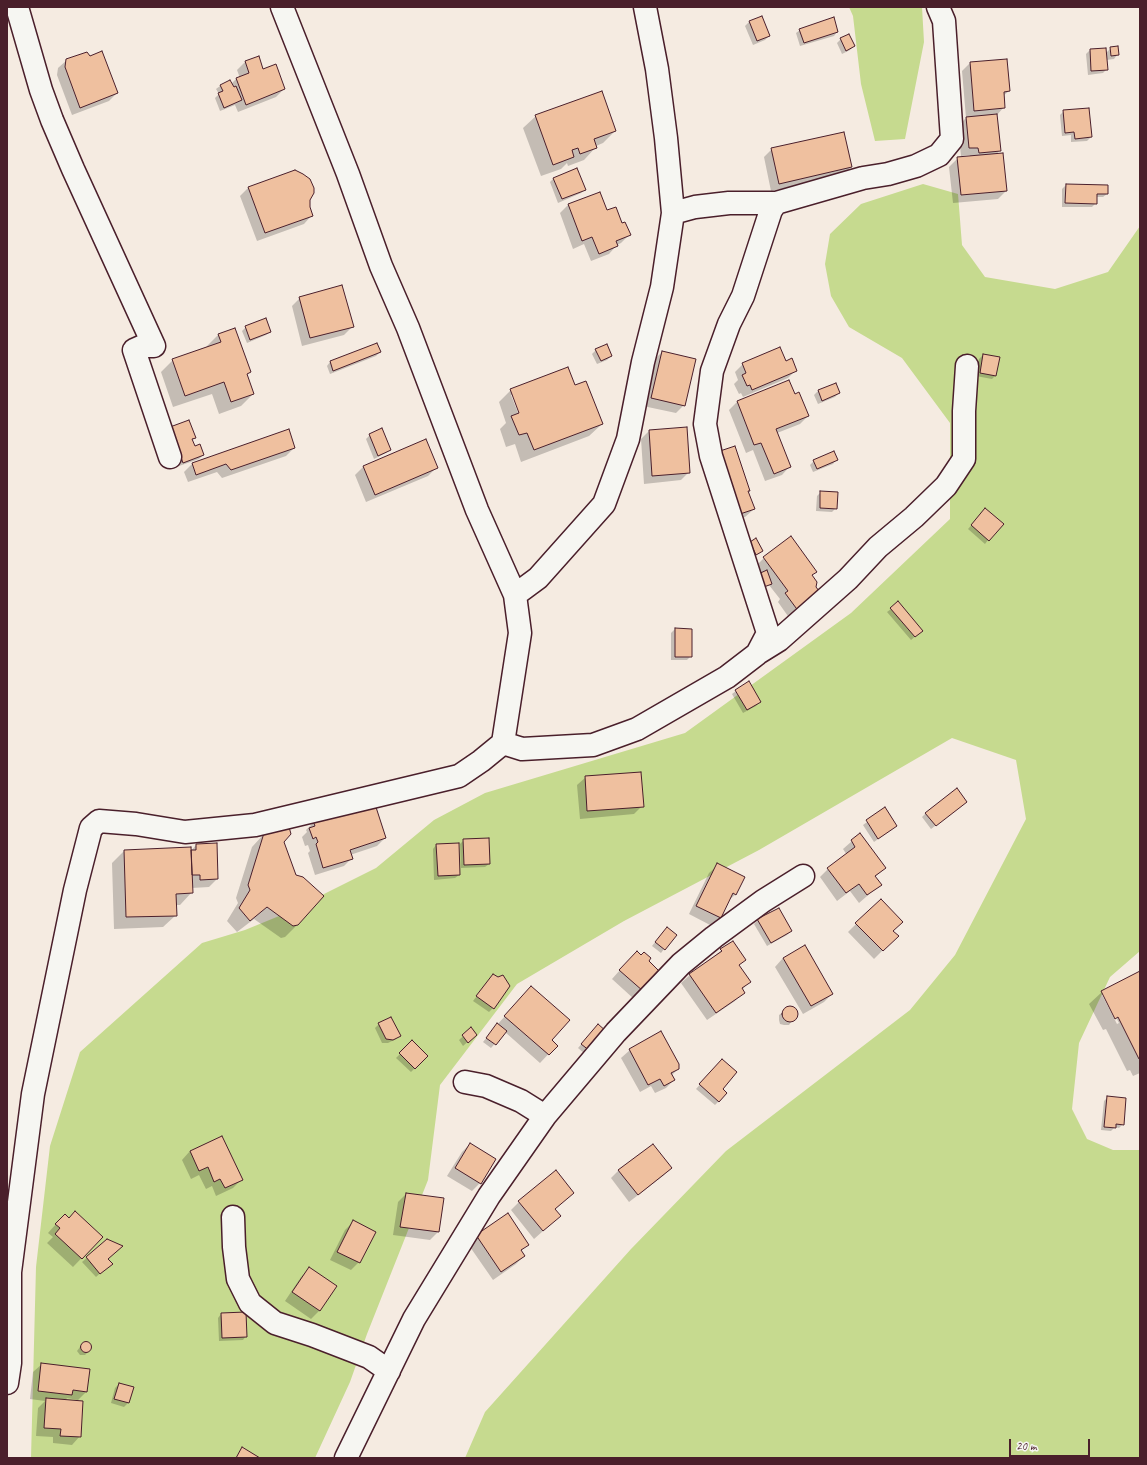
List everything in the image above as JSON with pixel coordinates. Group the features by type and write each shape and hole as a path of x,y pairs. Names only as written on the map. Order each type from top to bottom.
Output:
{"street":[{"path":"17,7 41,90 52,120 154,346 143,346 134,350 170,457"},
{"path":"7,1384 10,1363 10,1272 33,1094 75,890 92,828 100,821 136,824 185,832 255,825 459,776 503,744 520,633 516,595 476,510 408,328 381,266 348,174 282,7"},
{"path":"516,595 538,578 604,504 628,439 643,362 662,287 673,213 666,138 657,69 645,7"},
{"path":"673,213 729,203 776,203 863,178 888,174 916,166 939,155 952,139 944,21 938,7"},
{"path":"758,654 768,634 711,456 705,424 712,370 729,324 743,296 771,210 776,203"},
{"path":"503,744 522,749 593,744 637,729 727,677 779,640 848,579 878,547 914,517 946,486 964,459 964,411 967,366"},
{"path":"768,634 779,633 792,629"},
{"path":"346,1458 414,1319 486,1202 546,1116 616,1032 682,964 714,937 763,901 803,876"},
{"path":"465,1082 486,1086 521,1101 546,1116"},
{"path":"233,1217 238,1279 250,1302 275,1323 312,1335 369,1357 389,1371"}],"green space":[{"path":"849,7 922,7 924,42 905,139 875,141 861,84 853,16"},
{"path":"923,184 958,194 962,245 985,277 1055,289 1108,272 1140,226 1140,951 1110,977 1079,1043 1072,1109 1087,1139 1113,1150 1140,1150 1140,1458 465,1458 485,1412 631,1249 726,1151 910,1010 955,955 1026,819 1016,760 952,738 759,850 624,921 517,984 440,1085 428,1180 367,1334 350,1382 315,1458 31,1458 36,1267 50,1146 80,1052 202,943 245,930 284,914 376,868 434,820 485,793 685,733 851,613 950,519 950,423 902,358 849,327 831,296 825,264 830,234 861,204"}],"building":[{"path":"762,16 770,36 757,41 749,21"},
{"path":"834,17 838,32 804,43 799,29"},
{"path":"849,34 855,46 846,51 840,38"},
{"path":"1118,46 1119,55 1111,56 1110,47"},
{"path":"1106,48 1108,70 1091,71 1090,49"},
{"path":"102,51 118,93 80,108 65,67 66,59 87,52 90,56"},
{"path":"259,56 263,69 276,64 285,89 246,105 236,78 249,73 245,61"},
{"path":"1007,59 1010,91 1004,92 1005,108 974,111 970,62"},
{"path":"230,80 234,87 236,86 242,100 224,108 218,93 223,91 220,85"},
{"path":"602,91 616,131 594,139 597,148 580,154 578,148 572,150 574,157 553,165 535,115"},
{"path":"1089,108 1092,137 1075,139 1074,132 1065,133 1063,110"},
{"path":"997,114 1001,151 979,153 978,148 969,148 966,117"},
{"path":"844,132 852,167 779,184 771,148"},
{"path":"1003,153 1007,191 961,195 957,157"},
{"path":"577,168 586,190 562,199 553,178"},
{"path":"295,170 310,179 314,188 314,193 310,200 310,207 313,216 265,233 248,187"},
{"path":"1066,184 1108,185 1108,194 1097,194 1097,204 1065,203"},
{"path":"600,192 607,210 616,207 622,223 625,222 631,235 616,241 618,246 599,254 592,237 582,241 568,204"},
{"path":"342,285 354,327 310,338 299,297"},
{"path":"266,318 271,332 250,340 245,326"},
{"path":"235,328 251,372 247,374 254,394 231,402 224,382 185,396 172,359 221,342 218,334"},
{"path":"377,343 381,352 333,371 330,361"},
{"path":"607,344 612,356 601,361 595,349"},
{"path":"780,347 786,361 792,358 797,371 752,390 750,385 747,386 742,375 746,373 742,363"},
{"path":"662,351 696,359 685,406 651,398"},
{"path":"983,354 1000,357 996,376 980,373"},
{"path":"568,367 575,385 586,381 603,424 534,450 527,433 519,435 511,416 519,413 510,389"},
{"path":"789,380 795,394 799,392 809,416 776,429 791,467 774,474 761,443 754,445 737,401"},
{"path":"836,383 840,393 822,401 818,390"},
{"path":"189,420 196,438 192,439 195,446 200,444 204,455 183,463 170,427"},
{"path":"687,427 690,473 652,476 649,430"},
{"path":"382,428 391,450 378,456 369,434"},
{"path":"289,429 295,448 231,470 226,464 196,475 192,463"},
{"path":"426,439 438,468 375,495 363,466"},
{"path":"735,446 750,491 748,491 755,509 737,515 728,490 733,487 720,451"},
{"path":"834,451 838,460 817,469 813,460"},
{"path":"820,491 838,492 837,509 820,508"},
{"path":"985,508 1004,524 989,541 971,525"},
{"path":"791,536 817,572 812,575 817,582 816,587 822,595 799,612 785,593 788,591 763,557"},
{"path":"756,538 763,551 756,555 750,542"},
{"path":"767,570 772,584 761,588 756,575"},
{"path":"898,601 923,631 915,637 890,608"},
{"path":"675,628 692,629 692,657 675,657"},
{"path":"749,681 761,702 747,710 735,690"},
{"path":"641,772 644,807 587,811 585,776"},
{"path":"957,788 967,802 936,826 925,813"},
{"path":"374,801 386,838 350,850 353,859 323,868 316,844 318,842 316,837 313,839 309,828 315,826 313,821"},
{"path":"885,807 897,826 878,839 866,820"},
{"path":"289,827 291,834 284,842 296,875 303,877 324,896 298,925 293,926 267,907 250,921 239,908 250,890 248,885 264,833"},
{"path":"860,833 886,868 875,876 882,885 867,895 859,884 846,893 827,868 855,847 851,840"},
{"path":"489,838 490,864 464,865 463,839"},
{"path":"217,843 218,879 200,880 200,875 192,875 191,850 196,850 196,844"},
{"path":"459,843 460,875 438,876 436,844"},
{"path":"191,847 193,893 176,894 177,916 126,917 124,850"},
{"path":"717,863 745,877 736,895 733,893 721,918 696,906"},
{"path":"881,899 903,922 893,931 899,936 883,951 855,923"},
{"path":"779,908 792,931 771,943 757,919"},
{"path":"667,927 677,935 665,950 655,942"},
{"path":"733,941 746,960 739,965 751,982 742,988 745,993 716,1013 689,974 722,951 720,949"},
{"path":"805,945 833,994 811,1006 783,958"},
{"path":"637,951 641,955 644,952 651,958 649,961 660,972 643,991 619,970"},
{"path":"1140,971 1139,1059 1118,1017 1115,1019 1101,991"},
{"path":"493,974 498,977 503,975 510,986 494,1009 476,996"},
{"path":"531,986 570,1020 552,1040 558,1046 549,1055 504,1016"},
{"path":"790,1006 797,1011 798,1014 793,1021 790,1022 783,1017 782,1014 787,1007"},
{"path":"391,1017 401,1036 393,1040 386,1039 378,1023"},
{"path":"497,1023 507,1031 496,1045 486,1038"},
{"path":"598,1024 607,1032 590,1051 581,1044"},
{"path":"471,1027 477,1035 468,1043 462,1035"},
{"path":"661,1031 679,1064 679,1069 671,1073 675,1080 664,1086 660,1079 648,1085 629,1049"},
{"path":"412,1040 428,1056 415,1069 399,1053"},
{"path":"722,1059 737,1072 723,1089 727,1093 719,1102 699,1084"},
{"path":"1107,1096 1126,1098 1124,1125 1116,1124 1116,1128 1104,1127"},
{"path":"222,1136 243,1180 225,1188 220,1179 214,1182 208,1167 199,1171 190,1151"},
{"path":"470,1143 496,1159 481,1184 455,1168"},
{"path":"653,1144 672,1168 638,1195 618,1170"},
{"path":"556,1170 574,1193 555,1209 561,1216 543,1231 518,1201"},
{"path":"406,1193 444,1198 439,1232 400,1227"},
{"path":"75,1211 103,1237 82,1259 55,1234 60,1228 55,1224 65,1214 69,1218"},
{"path":"508,1213 529,1245 521,1250 525,1256 501,1272 476,1235"},
{"path":"353,1220 376,1232 360,1263 337,1252"},
{"path":"107,1239 123,1246 108,1259 113,1264 100,1274 86,1257"},
{"path":"309,1267 337,1286 320,1311 292,1292"},
{"path":"246,1312 247,1337 222,1338 221,1313"},
{"path":"86,1341 90,1343 92,1347 90,1351 86,1353 82,1351 80,1347 82,1343"},
{"path":"41,1363 90,1369 87,1392 73,1390 72,1395 38,1391"},
{"path":"119,1383 134,1387 129,1403 114,1399"},
{"path":"46,1398 83,1401 81,1437 60,1436 61,1429 44,1428"},
{"path":"242,1447 260,1458 236,1458"}]}
